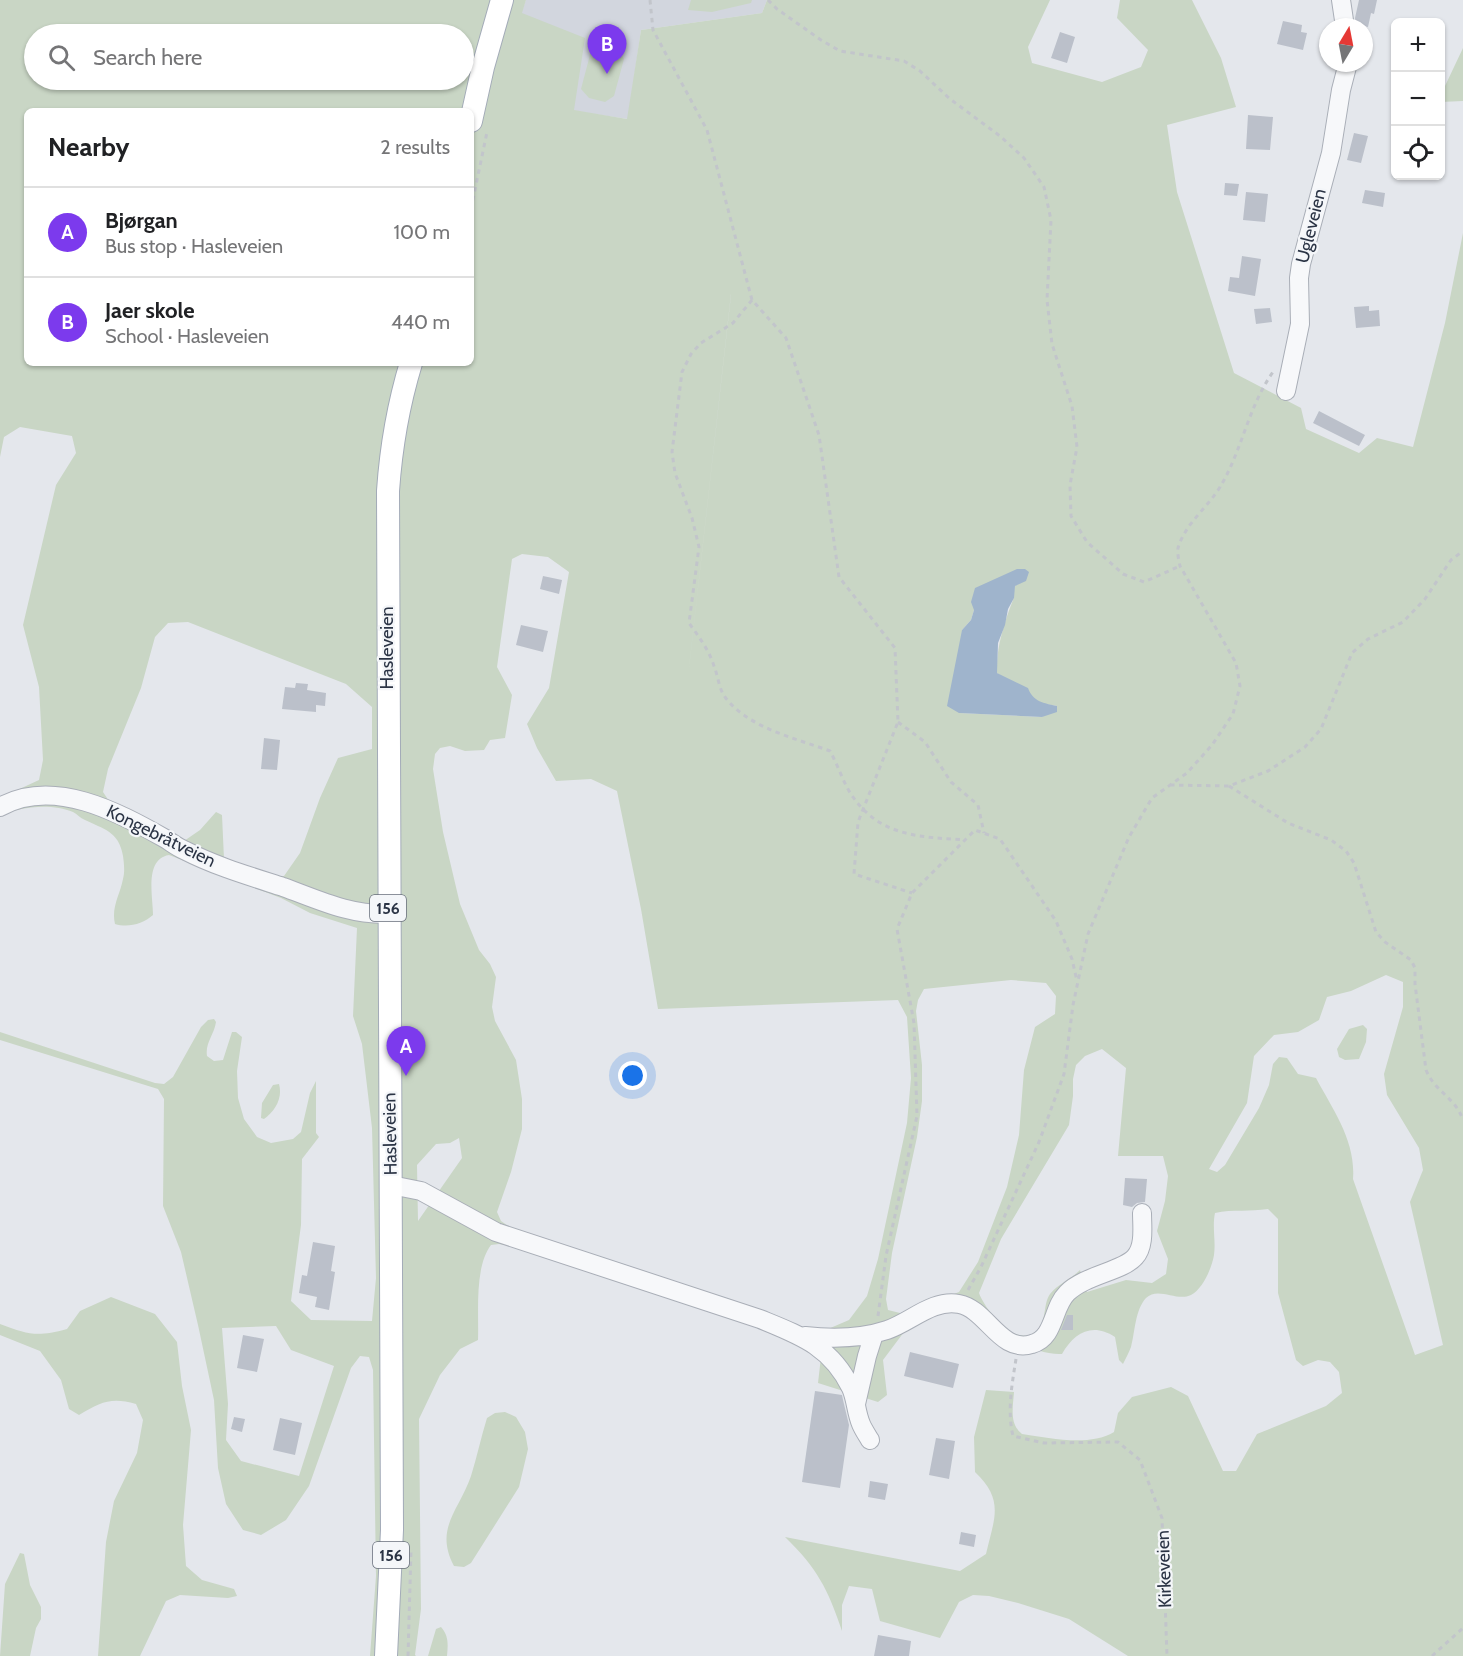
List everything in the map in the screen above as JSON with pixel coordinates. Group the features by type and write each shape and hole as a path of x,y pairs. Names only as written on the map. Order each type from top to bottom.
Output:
{"main road":[{"path":"474,108 502,0"},
{"name":"Hasleveien","path":"386,1656 391,1553 388,492 392,443 399,405 410,366"}],"street":[{"path":"1341,0 1344,18"},
{"name":"Ugleveien","path":"1286,391 1300,324 1301,264 1331,153 1346,72"},
{"name":"Kongebråtveien","path":"0,807 35,796 65,798 99,806 212,863 325,904 368,915 388,915"},
{"path":"391,1185 397,1184 428,1194 496,1232 760,1319 816,1344 835,1363 850,1387 860,1422 870,1440"},
{"path":"799,1335 847,1338 874,1334 898,1326 929,1308 945,1304 960,1304 979,1315 1005,1339 1018,1345 1034,1344 1041,1340 1051,1326 1059,1303 1074,1287 1136,1257 1142,1239 1142,1213"},
{"path":"856,1404 874,1334"}],"path":[{"path":"650,0 653,30 707,130 752,300 786,338 819,435 839,577 895,648 898,722 858,822 854,874 912,893"},
{"path":"768,0 820,40 840,51 904,61 920,71 950,99 1000,136 1024,158 1044,187 1051,220 1047,300 1050,333 1071,406 1077,447 1070,485 1071,516 1087,542 1123,574 1144,582 1180,566"},
{"path":"752,300 733,323 700,343 691,354 682,372 672,452 675,473 692,518 699,547 689,623 706,647 724,695 740,713 769,728 830,751 851,796 871,819 897,831 926,838 966,840"},
{"path":"960,1304 981,1267 1039,1142 1064,1074 1088,934 1129,837 1152,798 1187,773 1212,745 1233,714 1240,686 1236,663 1180,566 1177,550 1185,534 1220,488 1233,462 1243,431 1271,375 1278,366"},
{"path":"1168,785 1229,786 1268,771 1305,747 1321,729 1353,653 1368,639 1403,622 1425,599 1451,560 1463,551"},
{"path":"898,722 925,742 951,782 978,805 984,833"},
{"path":"1229,786 1288,823 1331,840 1346,851 1354,862 1376,932 1385,942 1411,960 1415,968 1414,984 1426,1070 1431,1082 1458,1107 1463,1120"},
{"path":"874,1334 886,1256 917,1116 914,1023 897,929 912,893 975,830 1000,839 1056,921 1072,959 1078,982"},
{"name":"Kirkeveien","path":"1018,1345 1011,1394 1010,1423 1013,1436 1044,1443 1118,1442 1140,1460 1162,1518 1167,1656"},
{"path":"1432,1656 1463,1628"}],"shaded area":[{"path":"526,0 767,0 762,13 641,30 628,119 574,111 521,13"}],"green space":[{"path":"0,0 526,0 522,13 585,38 574,110 627,119 641,30 762,13 767,0 1050,0 1028,47 1032,63 1102,82 1141,67 1148,50 1117,18 1120,0 1192,0 1221,58 1236,107 1167,125 1177,192 1234,373 1301,408 1306,429 1359,453 1377,438 1413,447 1445,323 1463,233 1463,1656 1128,1656 1069,1619 1018,1603 989,1596 973,1595 959,1602 940,1638 880,1621 872,1589 849,1586 842,1605 842,1631 832,1603 820,1580 785,1537 960,1571 986,1554 995,1510 990,1492 975,1472 974,1437 986,1390 1014,1392 1013,1420 1022,1434 1081,1440 1104,1437 1114,1432 1118,1413 1132,1397 1171,1387 1188,1396 1223,1471 1236,1471 1257,1434 1326,1406 1342,1393 1339,1372 1330,1362 1318,1360 1303,1366 1296,1360 1278,1293 1278,1219 1268,1209 1215,1213 1214,1255 1203,1283 1195,1292 1186,1297 1156,1293 1146,1298 1142,1303 1131,1347 1123,1364 1119,1360 1115,1337 1099,1330 1091,1330 1078,1335 1062,1354 1050,1353 1024,1345 963,1311 950,1309 907,1328 883,1360 887,1395 878,1402 818,1383 821,1357 789,1338 519,1247 491,1245 482,1266 480,1278 478,1340 460,1349 440,1375 419,1419 421,1609 416,1656 370,1656 376,1576 373,1370 369,1357 360,1356 351,1368 309,1486 286,1520 261,1535 243,1530 226,1504 218,1468 214,1400 181,1252 163,1206 164,1099 158,1089 0,1040 0,1032 164,1084 173,1077 201,1027 208,1020 214,1019 216,1022 207,1047 207,1056 214,1061 223,1060 232,1032 242,1037 237,1071 238,1098 244,1119 257,1137 271,1143 293,1139 301,1132 310,1093 316,1081 316,1133 319,1137 302,1159 301,1225 291,1301 311,1320 372,1321 376,1278 372,1128 362,1044 353,1016 357,928 310,913 281,898 169,855 161,858 153,871 151,889 153,915 135,924 125,926 115,924 115,907 124,868 121,848 114,836 73,812 56,807 26,808 0,816 0,798 39,780 43,760 39,687 23,625 56,485 76,453 72,436 20,427 4,437 0,457","holes":["731,294 731,295 680,748","522,554 548,557 569,572 549,688 527,724 537,748 556,781 591,779 617,791 658,1009 898,1000 907,1017 911,1078 907,1123 878,1259 867,1296 849,1320 821,1332 802,1329 634,1268 514,1230 501,1221 497,1212 511,1172 522,1129 522,1099 516,1060 495,1021 492,1007 496,977 490,964 479,950 460,904 443,832 433,769 435,754 440,748 450,746 465,751 484,750 490,740 505,738 512,695 497,667 512,559","1028,572 1014,588 1014,598 999,645 997,673 1040,703 1057,706 1042,717 959,713 962,630 971,620 974,610","188,622 346,684 372,707 372,749 338,758 320,798 300,853 284,876 275,877 224,859 222,815 216,812 200,830 184,841 111,804 103,792 108,769 141,688 155,637 168,623","1386,975 1403,982 1403,1007 1384,1074 1387,1095 1419,1148 1423,1170 1410,1202 1443,1345 1415,1355 1353,1179 1353,1165 1347,1139 1316,1078 1298,1074 1287,1058 1279,1057 1273,1064 1269,1085 1259,1108 1225,1165 1217,1172 1209,1169 1247,1103 1254,1056 1274,1035 1298,1032 1319,1020 1327,997 1351,991","1011,980 1046,983 1056,996 1055,1014 1035,1027 1024,1070 1019,1135 1007,1187 978,1262 959,1292 904,1314 888,1310 886,1299 892,1253 917,1137 922,1101 922,1065 916,1011 918,1000 924,989","1102,1049 1126,1068 1118,1156 1163,1156 1168,1176 1165,1201 1157,1231 1168,1259 1166,1274 1152,1283 1126,1280 1087,1292 1080,1270 1050,1294 1046,1302 1043,1321 1038,1329 1030,1335 1021,1335 1003,1326 988,1309 979,1293 1001,1239 1069,1125 1076,1065 1085,1056","459,1138 462,1158 418,1221 417,1165 436,1144 450,1143","276,1326 291,1350 334,1366 299,1476 241,1461 226,1440 228,1404 222,1328"]},
{"path":"691,0 752,0 751,3 712,12 688,10"},
{"path":"601,44 619,50 624,59 614,96 605,102 589,98 581,89 591,51"},
{"path":"1463,48 1463,101 1445,102 1445,86"},
{"path":"1363,1025 1367,1029 1366,1042 1359,1059 1345,1060 1339,1057 1337,1049 1349,1029"},
{"path":"279,1084 280,1094 275,1108 264,1119 261,1118 262,1103 273,1085"},
{"path":"111,1297 155,1314 177,1342 182,1386 191,1430 183,1525 186,1566 202,1580 234,1589 237,1596 228,1598 180,1595 166,1601 140,1656 98,1656 106,1542 114,1501 137,1453 143,1420 136,1404 120,1401 100,1404 79,1415 69,1409 61,1380 40,1351 0,1335 0,1324 33,1334 67,1329 80,1311"},
{"path":"505,1412 516,1417 525,1432 528,1449 519,1487 471,1563 464,1567 454,1566 448,1553 447,1530 471,1476 487,1418 495,1413"},
{"path":"20,1553 24,1554 30,1585 41,1607 41,1619 36,1628 30,1656 0,1656 5,1584"},
{"path":"441,1627 447,1637 447,1656 428,1656 436,1629"}],"water":[{"path":"1017,569 1025,569 1029,572 1026,581 1015,586 1014,598 1008,609 998,643 997,673 1028,688 1030,693 1040,701 1057,706 1057,712 1042,717 959,713 947,706 962,630 971,620 974,610 971,602 975,588"}],"building":[{"path":"1359,0 1377,0 1374,14 1371,13 1370,18 1355,18"},
{"path":"1283,21 1302,25 1301,32 1307,33 1303,50 1277,44"},
{"path":"1060,32 1075,37 1067,63 1051,58"},
{"path":"1248,115 1273,117 1270,150 1246,149"},
{"path":"1354,133 1368,136 1361,163 1347,160"},
{"path":"1225,183 1239,184 1237,196 1224,195"},
{"path":"1365,190 1385,193 1383,207 1362,203"},
{"path":"1246,192 1268,194 1265,222 1243,220"},
{"path":"1242,256 1261,259 1255,296 1228,291 1230,277 1239,278"},
{"path":"1369,306 1369,311 1379,310 1380,326 1356,328 1354,307"},
{"path":"1270,308 1272,322 1256,324 1254,309"},
{"path":"1319,411 1365,435 1359,446 1313,423"},
{"path":"543,576 562,580 559,594 540,589"},
{"path":"521,625 548,631 543,652 516,645"},
{"path":"296,683 308,684 307,690 326,693 325,706 316,705 316,712 282,709 285,687 295,688"},
{"path":"264,738 280,740 277,770 261,769"},
{"path":"1125,1178 1147,1179 1145,1202 1137,1203 1132,1207 1123,1205"},
{"path":"313,1242 335,1246 331,1271 335,1272 329,1310 315,1307 317,1297 299,1293 302,1275 307,1276"},
{"path":"1067,1315 1073,1315 1073,1330 1061,1330"},
{"path":"243,1335 264,1339 257,1372 237,1368"},
{"path":"910,1352 959,1364 953,1388 904,1376"},
{"path":"815,1391 842,1395 849,1425 840,1488 802,1482"},
{"path":"234,1417 245,1419 242,1432 231,1429"},
{"path":"280,1418 302,1423 295,1455 273,1450"},
{"path":"936,1438 955,1441 949,1479 929,1475"},
{"path":"870,1481 888,1484 885,1500 868,1497"},
{"path":"961,1532 976,1535 974,1547 959,1544"},
{"path":"878,1635 911,1641 909,1656 874,1656"}],"place":[{"name":"Jaer skole","path":"607,74"},
{"name":"Bjørgan","path":"406,1076"}]}
